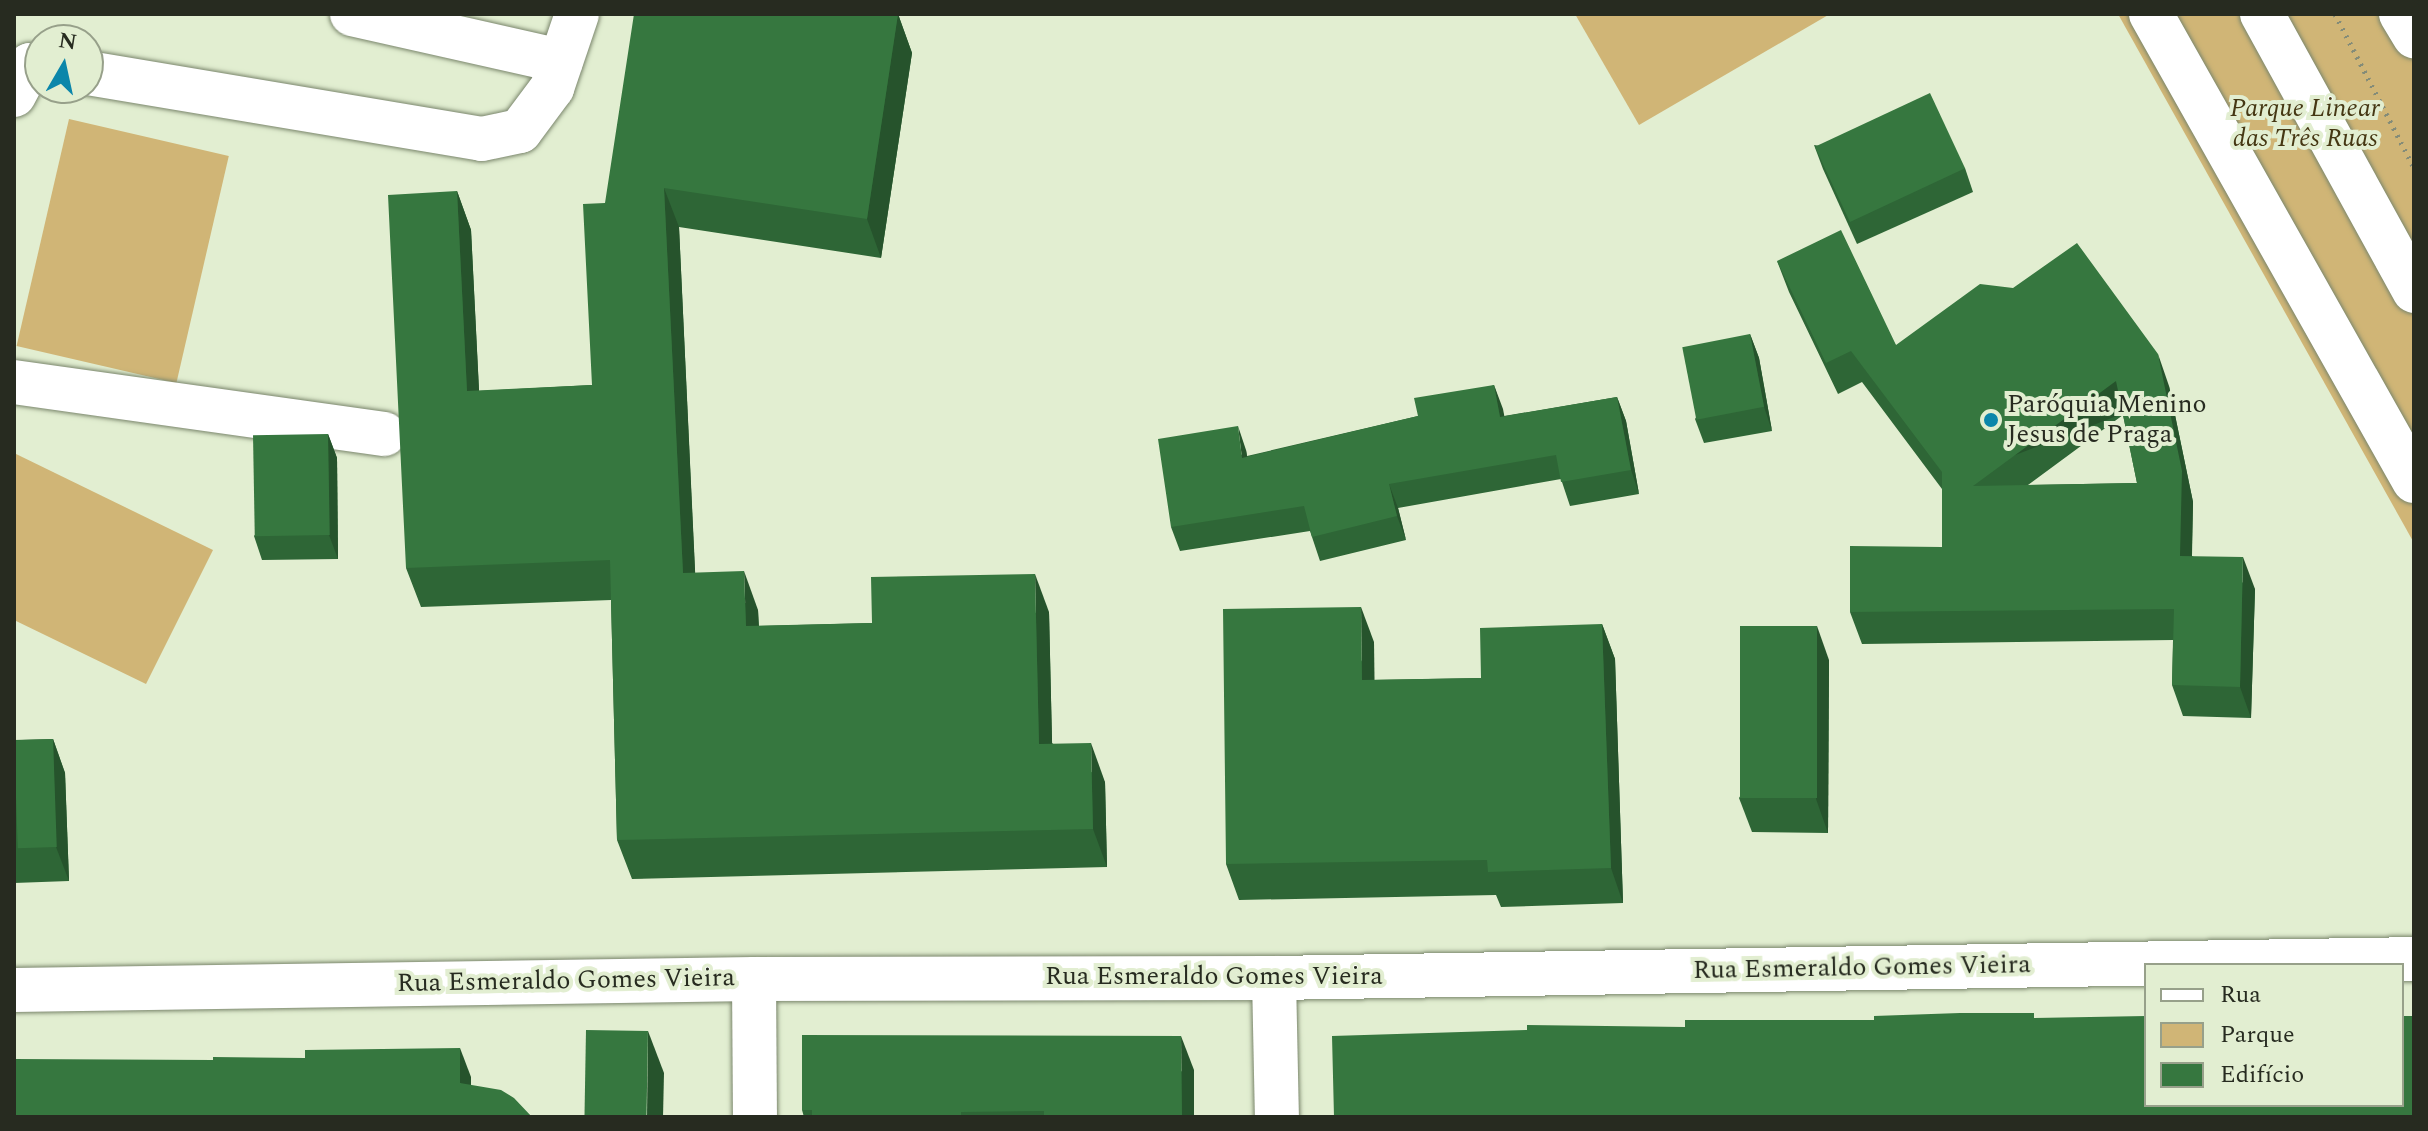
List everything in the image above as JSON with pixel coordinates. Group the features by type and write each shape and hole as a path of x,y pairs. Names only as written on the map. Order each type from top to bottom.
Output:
{"street":[{"path":"352,14 561,61"},
{"path":"104,76 482,139 520,131 552,88 577,14"},
{"path":"2151,14 2414,481"},
{"path":"2262,14 2414,291"},
{"path":"2401,14 2414,36"},
{"path":"14,382 384,434"},
{"name":"Rua Esmeraldo Gomes Vieira","path":"2174,963 2414,959"},
{"name":"Rua Esmeraldo Gomes Vieira","path":"14,990 754,979 1274,978 2144,964"},
{"path":"1274,978 1277,1117"},
{"path":"754,979 755,1117"}],"path":[{"path":"2335,14 2414,168"}],"green space":[{"path":"1575,14 1830,14 1639,125"},
{"name":"Parque Linear das Três Ruas","path":"2118,14 2414,14 2414,543"},
{"path":"69,119 229,156 176,383 17,346"},
{"path":"14,453 213,550 146,684 14,620"}],"building":[{"path":"634,14 898,14 867,219 664,188 683,573 744,571 746,626 872,623 871,577 1035,574 1039,744 1091,743 1093,829 617,840 610,560 406,568 388,195 457,191 467,391 592,385 583,204 605,203"},
{"path":"1930,93 1965,168 1850,222 1815,147"},
{"path":"1841,230 1896,345 1980,284 2013,288 2077,243 2158,354 2182,471 2180,556 2243,557 2240,687 2172,685 2174,609 1850,612 1850,546 1942,547 1942,472 1851,351 1826,363 1777,261","holes":["2116,381 2137,483 1973,486"]},
{"path":"1750,334 1764,407 1696,420 1682,347"},
{"path":"1494,385 1500,417 1617,397 1631,470 1561,482 1556,455 1389,484 1397,516 1312,537 1304,506 1171,527 1158,439 1238,426 1242,458 1418,416 1414,398"},
{"path":"328,434 330,535 255,536 253,435"},
{"path":"1361,607 1362,680 1481,678 1480,628 1602,624 1611,868 1488,872 1487,860 1226,864 1223,609"},
{"path":"1740,626 1817,626 1817,798 1740,798"},
{"path":"53,739 57,847 18,848 14,740"},
{"path":"2034,1013 2034,1018 2144,1016 2144,1107 2404,1107 2404,1016 2414,1016 2414,1117 1334,1117 1332,1036 1527,1030 1527,1025 1685,1027 1685,1020 1874,1020 1874,1016"},
{"path":"586,1030 648,1031 646,1117 584,1117"},
{"path":"802,1035 1181,1036 1182,1117 1044,1117 1044,1111 961,1112 961,1117 812,1117 812,1110 802,1110"},
{"path":"460,1048 460,1083 501,1090 514,1098 532,1117 14,1117 14,1054 15,1059 213,1060 213,1057 305,1058 305,1050"}],"place":[{"name":"Paróquia Menino Jesus de Praga","path":"1991,420"}]}
